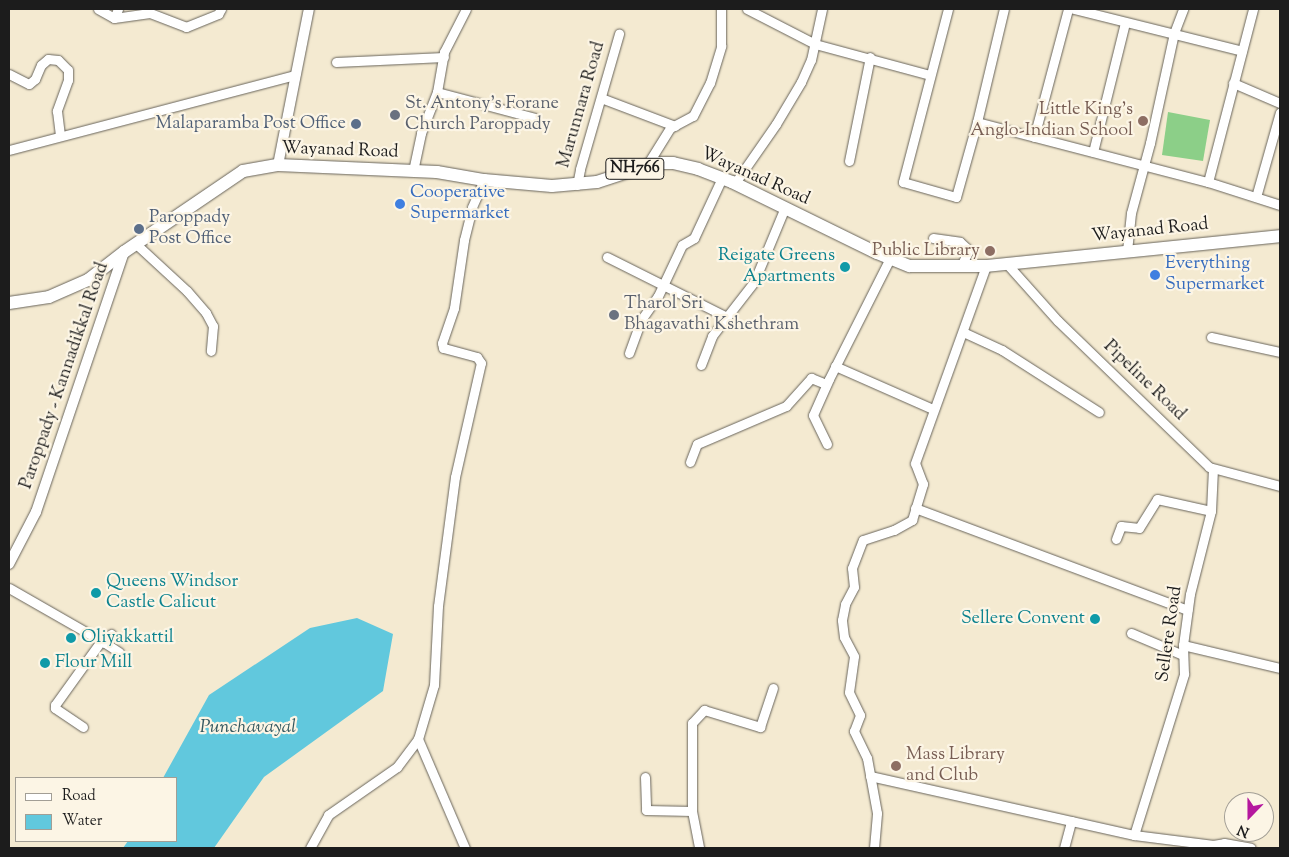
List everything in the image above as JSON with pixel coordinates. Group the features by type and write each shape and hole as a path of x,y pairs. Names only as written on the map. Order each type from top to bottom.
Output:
{"highway":[{"name":"Wayanad Road","path":"9,303 49,296 88,280 124,252 243,171 278,165 437,172 484,180 552,186 577,186 597,182 647,165 673,163 735,183 910,266 986,266 1280,236"}],"main road":[{"path":"278,165 309,9"},
{"name":"Paroppady - Kannadikkal Road","path":"9,564 36,512 124,252"}],"street":[{"path":"98,9 114,18 150,13 186,27 218,14 221,9"},
{"path":"114,18 118,9"},
{"path":"413,171 421,132 437,92 444,58 466,9"},
{"path":"647,165 670,128 693,116 710,83 721,46 721,9"},
{"path":"747,9 815,44 870,57 930,75"},
{"path":"735,183 776,124 801,82 815,44 822,9"},
{"path":"948,9 903,182 956,197 977,122 1004,9"},
{"path":"1034,136 1068,9"},
{"path":"1074,9 1242,51"},
{"path":"1127,251 1132,213 1174,33 1183,9"},
{"path":"1208,182 1253,9"},
{"path":"1093,152 1125,23"},
{"name":"Marunnara Road","path":"577,186 619,34"},
{"path":"849,161 870,57"},
{"path":"336,62 444,58"},
{"path":"9,74 30,84 35,79 41,65 48,59 58,60 68,70 68,80 57,111 60,136"},
{"path":"9,150 295,75"},
{"path":"1233,83 1280,103"},
{"path":"437,92 535,118"},
{"path":"601,98 675,126"},
{"path":"1256,197 1280,112"},
{"path":"977,122 1144,167 1208,182 1280,205"},
{"path":"628,353 641,320 663,285 682,245 694,238 722,178"},
{"path":"310,848 328,815 397,767 418,739 434,685 438,606 455,477 481,364 477,357 443,348 442,343 454,308 464,240 472,207 484,180"},
{"path":"701,365 712,336 754,282 785,207"},
{"path":"933,238 960,242 969,250 961,266"},
{"path":"136,244 187,291 206,313 213,326 211,351"},
{"path":"607,257 727,317"},
{"path":"827,444 813,415 826,384 890,258"},
{"name":"Pipeline Road","path":"1007,264 1058,321 1213,469 1280,486"},
{"path":"874,848 877,813 867,758 854,731 860,716 850,692 854,656 844,637 842,620 845,604 854,587 852,568 862,540 894,530 912,520 923,484 915,463 986,266"},
{"path":"962,332 1002,350 1099,412"},
{"path":"1211,337 1280,352"},
{"path":"835,366 933,409"},
{"path":"690,462 697,444 786,406 811,378 826,384"},
{"name":"Sellere Road","path":"1134,835 1143,800 1184,674 1183,645 1190,594 1211,511 1213,469"},
{"path":"1116,539 1121,526 1139,528 1157,498 1211,511"},
{"path":"915,508 1188,610"},
{"path":"9,588 119,652"},
{"path":"1131,633 1183,655"},
{"path":"83,727 54,706 111,634"},
{"path":"1183,645 1280,668"},
{"path":"699,848 692,812 692,724 704,710 760,727 772,688"},
{"path":"418,739 466,848"},
{"path":"870,776 1134,835 1213,845 1224,843 1251,848"},
{"path":"646,777 646,810 692,812"},
{"path":"1064,848 1071,821"}],"green space":[{"path":"1168,112 1210,120 1203,161 1162,155"}],"water":[{"name":"Punchavayal","path":"357,618 393,634 383,691 264,777 214,848 123,848 127,842 178,842 178,777 164,777 209,695 310,628"}],"place":[{"name":"St. Antony's Forane Church Paroppady","path":"395,115"},
{"name":"Little King's Anglo-Indian School","path":"1143,121"},
{"name":"Malaparamba Post Office","path":"356,124"},
{"name":"Cooperative Supermarket","path":"400,204"},
{"name":"Paroppady Post Office","path":"139,229"},
{"name":"Public Library","path":"990,251"},
{"name":"Reigate Greens Apartments","path":"845,267"},
{"name":"Everything Supermarket","path":"1155,275"},
{"name":"Tharol Sri Bhagavathi Kshethram","path":"614,315"},
{"name":"Queens Windsor Castle Calicut","path":"96,593"},
{"name":"Sellere Convent","path":"1095,619"},
{"name":"Oliyakkattil","path":"71,638"},
{"name":"Flour Mill","path":"45,663"},
{"name":"Mass Library and Club","path":"896,766"}]}
